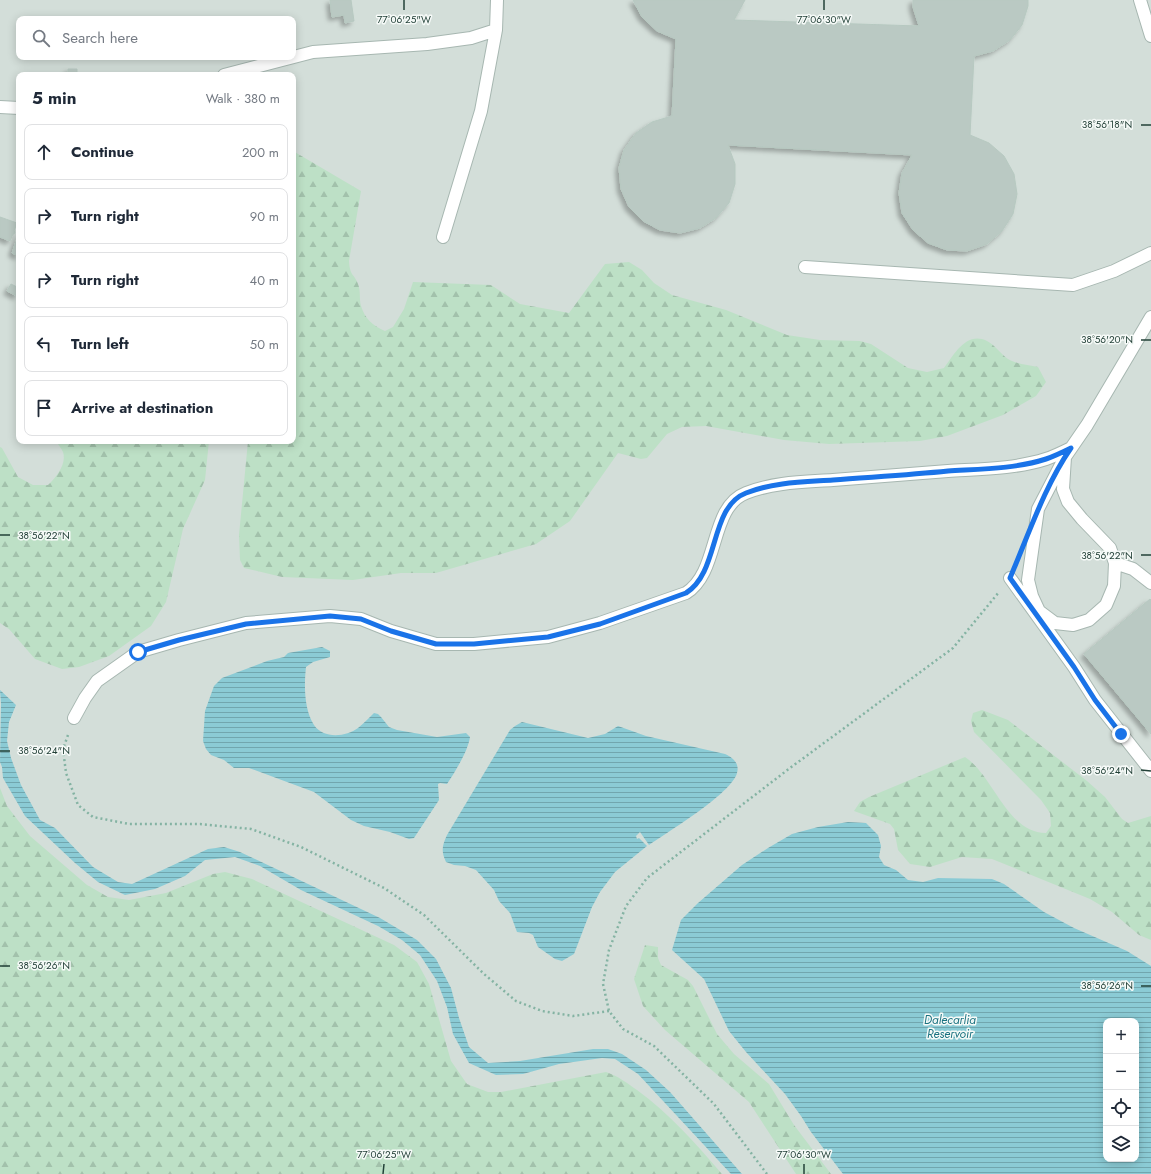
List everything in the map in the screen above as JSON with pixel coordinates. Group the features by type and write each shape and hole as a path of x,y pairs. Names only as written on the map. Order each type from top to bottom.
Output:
{"lane":[{"path":"442,237 481,111 496,30 497,0"},
{"path":"1140,0 1151,36"},
{"path":"1144,0 1151,10"},
{"path":"296,56 313,52 427,44 471,38 496,30"},
{"path":"236,72 282,60"},
{"path":"0,107 16,108"},
{"path":"805,267 1073,285 1114,270 1151,253"},
{"path":"1068,453 1063,488 1068,502 1082,520 1110,548 1115,564 1114,586 1106,605 1089,620 1073,625 1055,623 1039,611 1032,596 1028,580 1038,509 1068,453 1087,425 1151,317"},
{"path":"74,718 85,698 97,681 138,652 179,640 246,624 330,616 361,619 391,631 436,644 474,644 548,637 600,624 691,590 704,573 714,539 726,512 731,504 745,493 783,484 1007,467 1068,453"},
{"path":"1115,564 1133,569 1151,583"},
{"path":"1010,578 1074,667 1095,700 1151,771"}],"path":[{"path":"767,1174 714,1104 654,1046 623,1029 609,1012 603,984 609,950 626,906 647,878 790,768 953,648 1010,578"},
{"path":"74,718 63,748 66,773 78,805 93,817 129,824 200,824 251,829 301,847 384,888 424,915 484,974 516,1001 542,1011 573,1016 609,1012"}],"shaded area":[{"path":"0,0 1151,0 1151,1174 0,1174"}],"green space":[{"path":"296,153 361,191 349,261 351,272 359,287 360,303 365,315 373,324 385,331 393,327 404,309 413,282 491,285 520,304 569,313 605,264 629,262 642,270 654,283 672,295 726,310 787,335 820,340 860,341 871,344 908,368 927,372 944,368 961,346 973,339 980,339 990,343 1011,361 1038,367 1046,382 1036,396 1003,415 947,436 920,441 829,444 784,440 706,426 682,427 667,434 647,458 641,459 618,453 570,521 536,544 436,573 401,573 353,580 282,577 244,568 240,560 239,535 248,444 296,444"},
{"path":"58,444 209,444 205,480 183,529 166,602 151,626 109,656 79,667 62,669 35,659 9,629 0,623 0,447 2,448 18,477 33,485 48,485 54,479 62,466 64,457 63,452"},
{"path":"982,710 1008,720 1087,781 1105,797 1122,819 1128,823 1151,816 1151,940 1139,935 1112,912 1090,899 992,859 962,857 930,867 910,864 898,850 894,829 890,824 854,811 860,802 869,797 965,757 984,777 1010,814 1032,830 1046,833 1051,826 1050,813 1041,800 974,732 971,721 973,713"},
{"path":"0,788 7,806 30,836 87,885 108,897 129,900 166,893 213,874 225,872 252,879 394,945 417,962 429,984 451,1061 467,1084 488,1092 501,1092 606,1072 626,1082 661,1109 722,1174 0,1174"},
{"path":"645,945 658,947 658,958 661,965 688,980 693,986 717,1034 734,1054 769,1084 794,1125 831,1174 796,1174 749,1102 665,1030 643,1006 634,979"}],"water":[{"path":"322,647 330,651 330,657 313,662 306,667 305,682 308,712 318,730 323,733 341,735 358,728 374,713 378,714 389,727 397,730 437,737 466,733 470,737 464,755 447,784 438,784 439,800 414,838 409,839 390,832 364,826 351,820 314,792 249,768 234,768 224,760 211,755 206,749 203,741 205,711 214,686 222,678 267,661 284,657 288,653"},
{"path":"0,690 16,705 9,722 7,741 11,758 21,785 40,820 55,828 93,867 118,882 132,884 208,849 224,847 240,852 380,918 417,940 436,959 451,988 469,1047 488,1063 520,1061 593,1049 608,1049 622,1054 646,1070 670,1092 742,1174 731,1174 638,1074 615,1059 602,1058 559,1064 523,1074 496,1075 469,1063 453,1034 447,1007 437,981 420,955 402,940 378,926 301,890 260,866 235,857 205,860 185,876 155,889 125,895 98,882 75,863 25,816 3,778 0,762"},
{"path":"522,722 588,738 605,734 618,726 646,736 725,754 733,759 738,769 733,781 724,791 698,812 649,845 640,832 636,836 637,839 639,838 647,846 615,872 600,892 592,907 574,954 562,961 555,959 538,947 533,935 529,933 517,932 510,913 499,901 494,890 476,870 446,862 443,855 443,845 447,835 510,730"},
{"name":"Dalecarlia Reservoir","path":"848,822 866,823 878,835 881,846 879,857 884,865 896,870 908,880 923,882 938,878 992,879 1004,884 1044,912 1074,928 1127,951 1151,966 1151,1174 843,1174 811,1132 785,1094 746,1052 729,1031 704,979 672,950 681,920 698,903 742,865 792,834 818,827"}],"building":[{"path":"330,0 351,0 354,21 345,23 344,15 332,17"},
{"path":"633,0 745,0 734,20 919,26 913,7 913,0 1028,0 1028,6 1022,25 1010,40 993,51 974,56 970,135 989,143 1004,156 1014,174 1017,194 1013,214 1002,231 987,244 967,251 947,250 928,243 913,230 902,213 899,193 902,173 912,155 728,145 735,164 735,184 729,203 716,218 700,228 680,233 660,230 643,221 629,207 621,189 619,168 624,150 636,133 652,122 672,116 676,39 657,31 642,17"},
{"path":"68,69 77,69 77,72 68,72"},
{"path":"0,217 16,223 15,232 10,241 0,237"},
{"path":"16,242 16,255 12,253"},
{"path":"11,284 16,286 16,296 7,291"},
{"path":"1150,599 1151,600 1151,734 1084,654"}],"route":[{"path":"138,652 179,640 246,624 330,616 361,619 391,631 436,644 474,644 548,637 600,624 691,590 696,586 704,573 709,561 714,539 726,512 731,504 745,493 783,484 1007,467 1046,459 1071,448 1038,509 1010,578 1074,667 1095,700 1121,734"}]}
